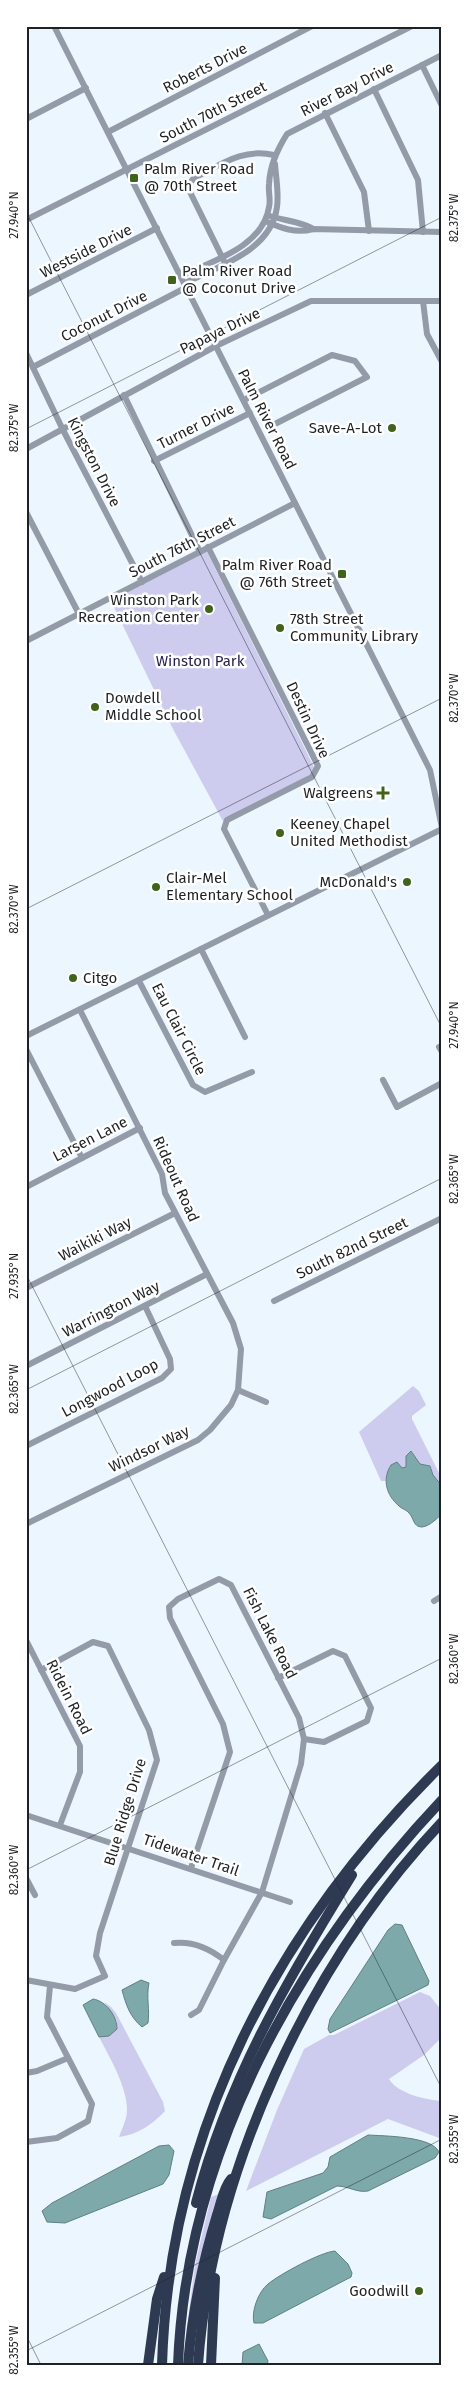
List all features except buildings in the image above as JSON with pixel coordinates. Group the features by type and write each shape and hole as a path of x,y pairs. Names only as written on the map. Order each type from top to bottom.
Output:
{"highway":[{"path":"162,2365 170,2262 186,2186 209,2114 252,2019 309,1924 333,1889 375,1838 442,1765"},
{"path":"207,2178 254,2071 309,1970 369,1884 442,1800"},
{"path":"188,2365 193,2320 205,2259 229,2189 240,2167 276,2072 322,1984 380,1897 442,1822"},
{"path":"178,2365 188,2267 200,2202 229,2102 264,2023 295,1967 375,1838"},
{"path":"198,2365 206,2291 229,2189"},
{"path":"211,2365 216,2252"},
{"path":"148,2365 157,2300 170,2262"}],"street":[{"name":"Palm River Road","path":"54,26 128,169 430,770 442,829"},
{"name":"Roberts Drive","path":"108,132 312,26"},
{"name":"South 70th Street","path":"26,220 412,26"},
{"name":"River Bay Drive","path":"269,220 269,184 274,156 287,134 442,55"},
{"path":"422,65 442,106"},
{"path":"26,119 86,88"},
{"path":"374,89 418,180 423,232"},
{"path":"326,113 364,192 368,231"},
{"path":"223,260 190,192 189,184 194,178 241,155 261,153 274,156"},
{"path":"186,285 244,245 269,220 302,232 314,229 442,232"},
{"name":"Westside Drive","path":"26,296 157,228"},
{"path":"181,276 223,260"},
{"name":"Coconut Drive","path":"33,367 186,285"},
{"name":"Papaya Drive","path":"26,449 216,346 311,301 442,301"},
{"path":"423,301 427,334 442,362"},
{"name":"Kingston Drive","path":"26,354 142,582"},
{"path":"244,400 332,356 355,361 367,377 271,426"},
{"path":"124,395 154,462 200,552"},
{"name":"Turner Drive","path":"154,462 250,413"},
{"name":"South 76th Street","path":"26,641 295,503"},
{"path":"26,512 79,614"},
{"name":"Destin Drive","path":"208,547 318,766 312,777 226,820 224,829 268,915"},
{"path":"26,1036 442,829"},
{"path":"201,949 245,1038"},
{"name":"Eau Clair Circle","path":"139,981 193,1086 204,1092 252,1072"},
{"name":"Rideout Road","path":"80,1010 162,1174 165,1193 232,1323 241,1349 238,1390"},
{"path":"26,1049 82,1158"},
{"path":"383,1080 397,1107 442,1084"},
{"name":"Larsen Lane","path":"26,1184 28,1186 140,1128"},
{"name":"Waikiki Way","path":"26,1288 175,1213"},
{"name":"South 82nd Street","path":"274,1301 442,1218"},
{"name":"Warrington Way","path":"26,1366 207,1274"},
{"name":"Longwood Loop","path":"26,1446 162,1378 171,1369 170,1359 145,1306"},
{"path":"238,1390 266,1402"},
{"name":"Windsor Way","path":"26,1524 198,1440 220,1419 231,1405 238,1390"},
{"name":"Fish Lake Road","path":"190,2015 199,2010 262,1892 301,1764 304,1738 299,1718 231,1585 219,1579 178,1599 169,1607 170,1618 223,1724 230,1752 192,1868"},
{"path":"434,1601 442,1596"},
{"name":"Ridein Road","path":"26,1640 80,1746 80,1772 60,1825"},
{"name":"Blue Ridge Drive","path":"41,1670 93,1642 108,1646 149,1730 157,1760 100,1934 96,1956 105,1976 75,1989 50,1986"},
{"path":"278,1678 333,1651 345,1656 371,1708 367,1721 324,1742 304,1738"},
{"name":"Tidewater Trail","path":"26,1815 129,1847 290,1902"},
{"path":"26,1878 35,1895"},
{"path":"174,1943 188,1941 212,1951 224,1960"},
{"path":"26,1980 50,1986 47,2017 92,2104 88,2121 57,2138 26,2142"},
{"path":"26,2073 37,2071 68,2058"}],"green space":[{"name":"Winston Park","path":"206,550 316,771 224,823 174,731 109,597"},
{"path":"413,1386 419,1391 426,1405 412,1416 412,1419 442,1479 442,1486 433,1475 430,1466 420,1464 412,1452 406,1460 406,1467 402,1468 397,1462 386,1481 381,1481 359,1432"},
{"path":"420,1992 430,1996 442,2011 442,2037 424,2055 389,2079 405,2092 442,2101 442,2139 388,2119 246,2191 277,2110 304,2049 329,2035 334,2035"},
{"path":"104,2002 116,2013 163,2102 165,2111 144,2128 132,2134 119,2137 126,2118 126,2099 119,2077 99,2037 109,2036 117,2022"},
{"path":"219,2194 186,2335 195,2265 211,2197"}],"shaded area":[{"path":"411,1451 420,1464 430,1466 433,1475 442,1486 442,1514 430,1524 422,1527 417,1526 411,1515 391,1497 386,1481 391,1465 397,1462 402,1468 406,1467 406,1456"},
{"path":"395,1924 402,1925 429,1981 428,1985 330,2033 328,2029 330,2019 388,1930"},
{"path":"141,1980 149,1983 148,2023 142,2027 129,2010 122,1990"},
{"path":"93,1999 106,2006 113,2014 117,2029 109,2036 99,2037 83,2005"},
{"path":"368,2135 417,2140 435,2147 439,2152 435,2158 368,2191 337,2186 271,2219 263,2217 267,2192 323,2173 328,2167 330,2157"},
{"path":"169,2145 174,2151 169,2175 163,2184 65,2223 47,2222 42,2211 52,2203 159,2146"},
{"path":"335,2251 348,2264 352,2273 351,2277 263,2323 254,2323 256,2302 268,2284 301,2264 320,2255"},
{"path":"259,2344 268,2361 267,2365 242,2365 243,2352"}],"place":[{"name":"Palm River Road @ 70th Street","path":"134,178"},
{"name":"Palm River Road @ Coconut Drive","path":"172,280"},
{"name":"Save-A-Lot","path":"392,428"},
{"name":"Palm River Road @ 76th Street","path":"342,574"},
{"name":"Winston Park Recreation Center","path":"209,609"},
{"name":"78th Street Community Library","path":"280,628"},
{"name":"Dowdell Middle School","path":"95,707"},
{"name":"Walgreens","path":"383,793"},
{"name":"Keeney Chapel United Methodist","path":"280,833"},
{"name":"McDonald's","path":"407,882"},
{"name":"Clair-Mel Elementary School","path":"156,887"},
{"name":"Citgo","path":"73,978"},
{"name":"Goodwill","path":"419,2291"}]}
